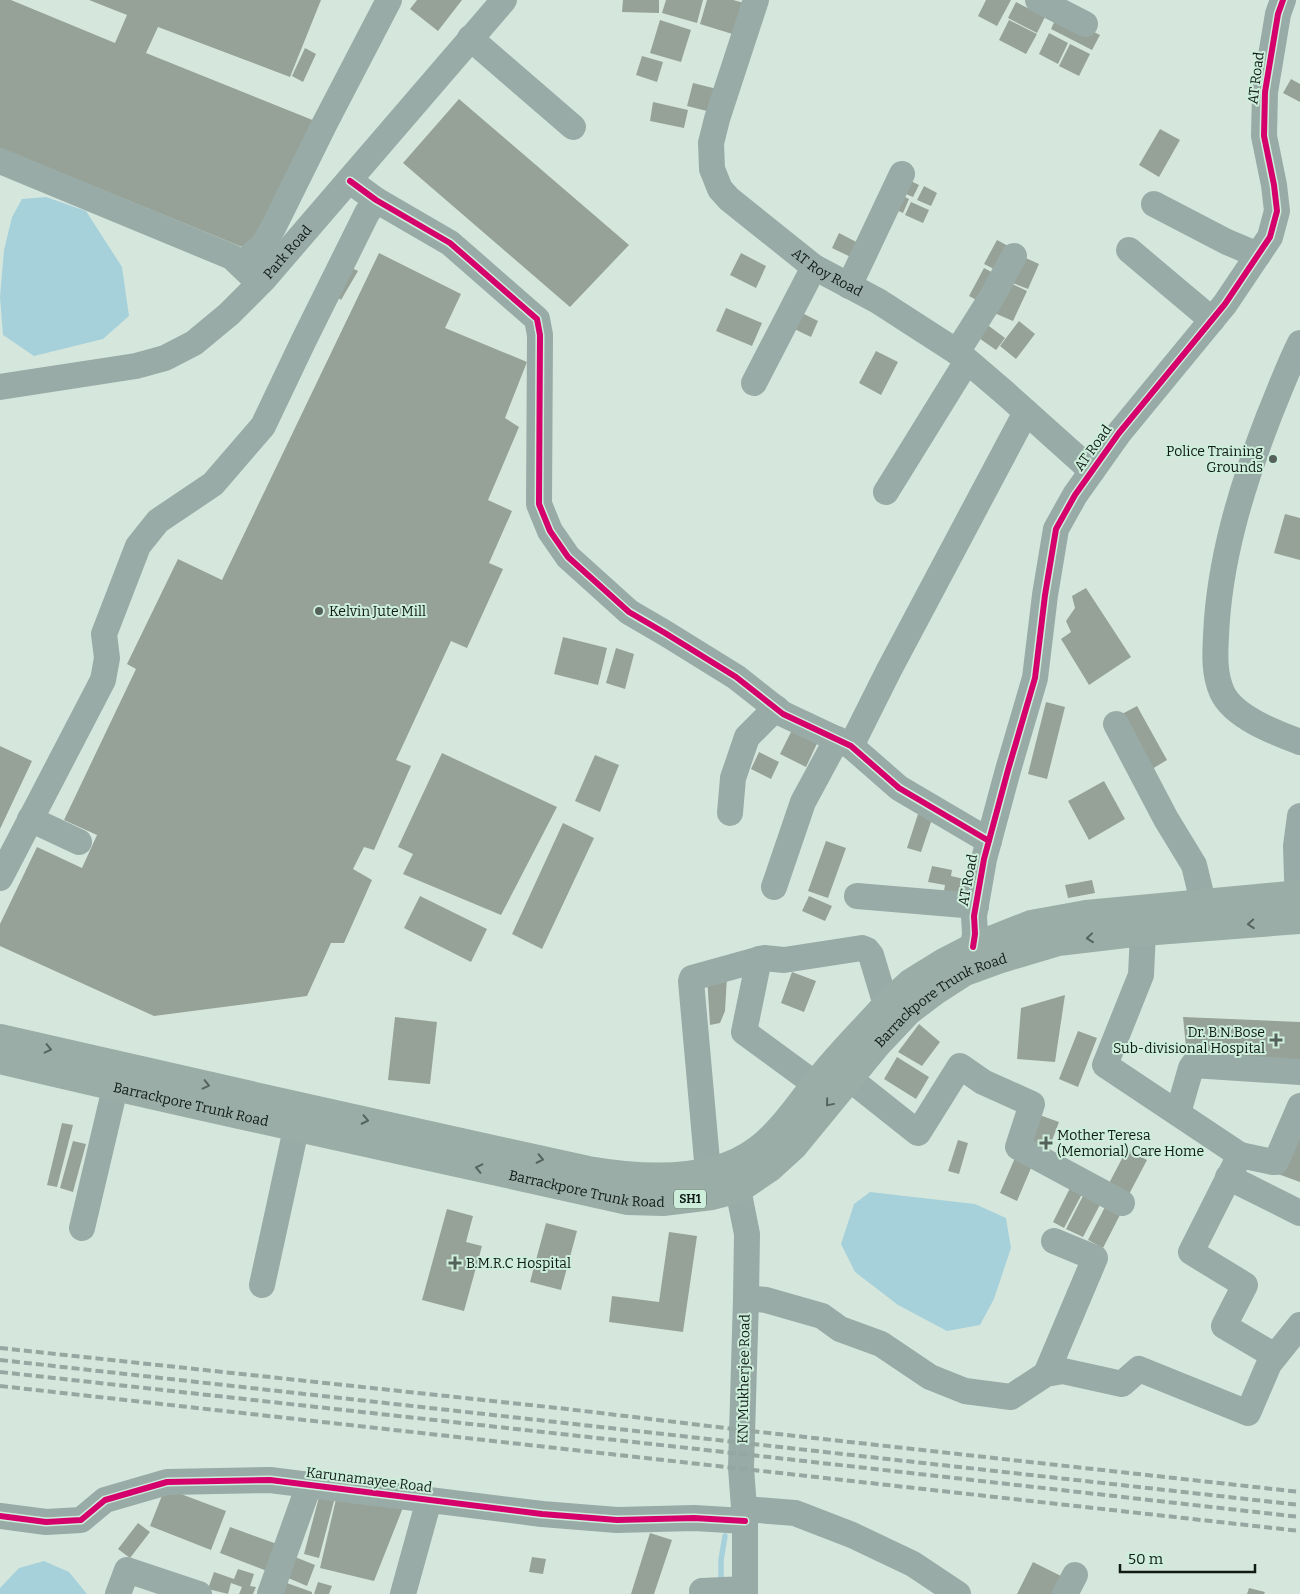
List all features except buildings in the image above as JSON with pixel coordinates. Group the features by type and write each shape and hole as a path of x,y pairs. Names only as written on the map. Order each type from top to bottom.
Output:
{"main road":[{"name":"Barrackpore Trunk Road","path":"0,1060 296,1129 628,1201 663,1202 712,1196 736,1177 756,1150 776,1133 794,1113 815,1084 886,1006 910,983 973,947 1036,922 1086,914 1204,902 1300,903"},
{"name":"Barrackpore Trunk Road","path":"0,1038 588,1170 620,1175 668,1176 708,1172 736,1177 770,1168 793,1147 876,1046 909,1011 965,972 1058,942 1143,932 1300,903"}],"street":[{"path":"241,265 264,244 389,0"},
{"name":"Park Road","path":"0,387 136,366 165,358 194,343 229,314 260,283 350,181 504,0"},
{"path":"1038,0 1085,24"},
{"name":"AT Road","path":"973,947 976,906 989,842 1035,678 1045,595 1056,529 1075,495 1119,433 1225,304 1270,237 1277,211 1264,136 1265,92 1278,14 1283,0"},
{"name":"AT Roy Road","path":"751,1 711,143 712,169 720,189 729,199 814,267 886,306 962,356 1092,472"},
{"path":"470,38 574,127"},
{"path":"0,162 232,257 260,283"},
{"path":"849,286 902,174"},
{"path":"350,181 376,200 450,243 537,319 540,335 539,504 550,530 568,557 628,612 736,677 783,714 844,743 899,788 989,842"},
{"path":"0,878 103,680 107,658 104,634 138,546 158,521 213,484 264,426 303,342 367,213 376,200"},
{"path":"1154,204 1227,242 1258,255"},
{"path":"1129,250 1212,320"},
{"path":"886,492 962,356 1014,256"},
{"path":"754,383 814,267"},
{"path":"1300,343 1255,452 1233,526 1219,594 1215,662 1222,692 1230,704 1242,714 1261,725 1300,742"},
{"path":"774,887 803,802 844,743 889,670 1026,412"},
{"path":"730,813 733,778 747,737 776,708"},
{"path":"1116,724 1166,819 1194,864 1204,902"},
{"path":"1300,816 1296,846 1300,903"},
{"path":"30,819 79,842"},
{"path":"857,896 976,906"},
{"path":"1143,932 1141,975 1105,1065 1240,1155 1273,1162 1276,1162 1300,1106"},
{"path":"708,1172 692,978 764,958 784,960 862,948 871,955 886,1006"},
{"path":"759,960 744,1032 815,1084"},
{"path":"1178,1113 1193,1065 1300,1072"},
{"path":"850,1079 918,1133 960,1066 983,1082 1032,1104 1018,1147 1122,1203"},
{"path":"82,1228 115,1088"},
{"path":"262,1285 296,1129"},
{"path":"1240,1155 1191,1252 1245,1285 1224,1326 1290,1345"},
{"name":"KN Mukherjee Road","path":"736,1177 747,1234 741,1468 745,1515 745,1592"},
{"path":"1228,1178 1300,1214"},
{"path":"1046,1374 1095,1258 1054,1240"},
{"path":"746,1298 766,1300 822,1316 840,1329 881,1344 930,1377 965,1390 1011,1397 1046,1374 1063,1371 1122,1384 1139,1369 1248,1413 1269,1364 1290,1345"},
{"name":"Karunamayee Road","path":"0,1516 46,1522 81,1520 105,1500 167,1482 270,1480 542,1514 608,1519 694,1518 795,1513 852,1535 913,1564 955,1593"},
{"path":"270,1594 309,1484"},
{"path":"403,1594 429,1500"},
{"path":"118,1594 127,1570 199,1594"},
{"path":"702,1590 745,1592"}],"water":[{"path":"46,197 86,211 122,267 129,316 103,339 34,356 3,335 0,297 4,250 12,217 22,199"},
{"path":"870,1192 975,1204 1006,1218 1011,1248 994,1299 980,1325 947,1331 898,1305 855,1272 841,1244 854,1204"},
{"path":"44,1561 69,1572 87,1594 0,1594 0,1588 19,1568"}],"waterway":[{"path":"721,1584 721,1560 725,1536"}],"railway":[{"path":"0,1348 567,1409 1300,1492"},
{"path":"0,1360 1300,1505"},
{"path":"0,1372 1300,1517"},
{"path":"0,1386 1300,1531"}],"cycle path":[{"path":"973,947 975,934 974,916 984,859 1035,678 1045,595 1056,529 1075,495 1119,433 1225,304 1270,237 1277,211 1264,136 1265,92 1278,14 1283,0"},
{"path":"350,181 376,200 450,243 537,319 540,335 539,504 550,531 568,557 629,612 736,677 783,714 851,746 899,788 989,841"},
{"path":"0,1516 46,1522 81,1520 105,1500 167,1482 270,1480 542,1514 617,1520 694,1518 745,1521"}],"place":[{"name":"Police Training Grounds","path":"1273,459"},
{"name":"Kelvin Jute Mill","path":"319,611"},
{"name":"Dr. B.N.Bose Sub-divisional Hospital","path":"1276,1040"},
{"name":"Mother Teresa (Memorial) Care Home","path":"1046,1143"},
{"name":"B.M.R.C Hospital","path":"455,1263"}]}
